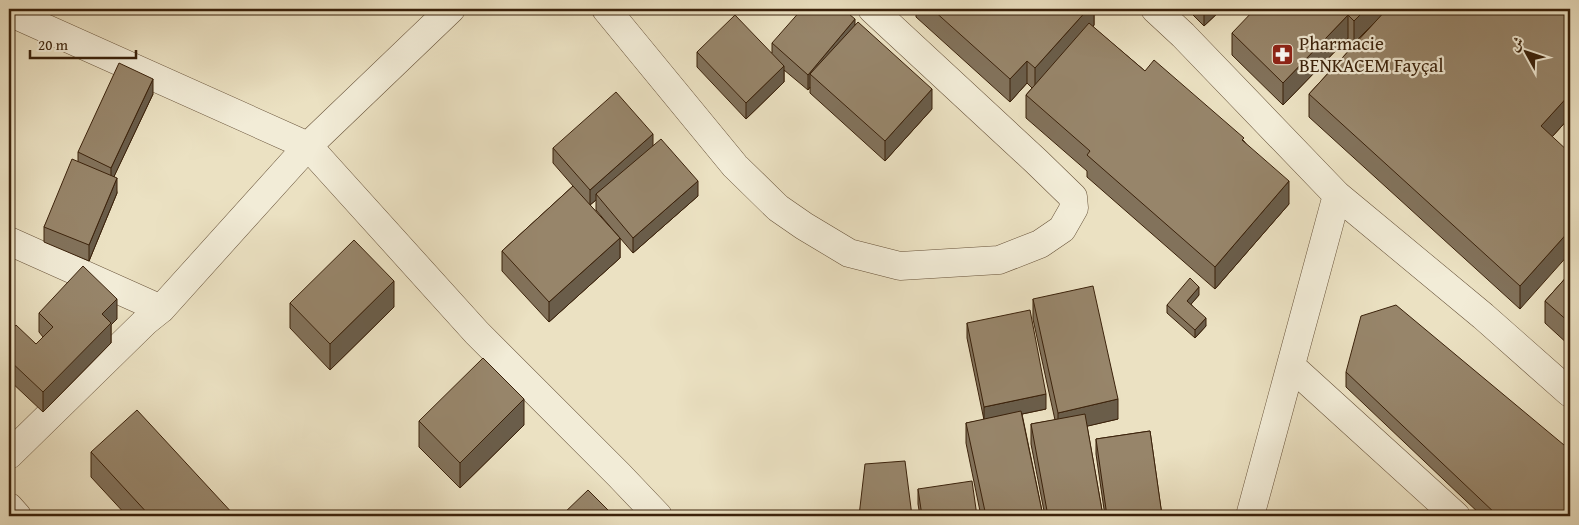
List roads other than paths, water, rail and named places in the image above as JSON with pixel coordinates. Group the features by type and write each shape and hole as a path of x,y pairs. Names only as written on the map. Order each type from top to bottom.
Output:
{"street":[{"path":"9,455 146,321 161,309 308,146 451,9"},
{"path":"606,9 735,166 778,208 804,226 849,252 900,266 999,260 1040,244 1062,229 1074,208 1073,197 872,9"},
{"path":"1155,9 1183,35 1337,195 1483,316 1570,393"},
{"path":"9,12 308,146 477,333 658,516"},
{"path":"1183,35 1203,15"},
{"path":"1250,516 1337,195"},
{"path":"9,241 161,309"},
{"path":"1291,366 1456,516"},
{"path":"9,507 16,516"}],"place":[{"name":"Pharmacie BENKACEM Fayçal","path":"1283,54"}]}
